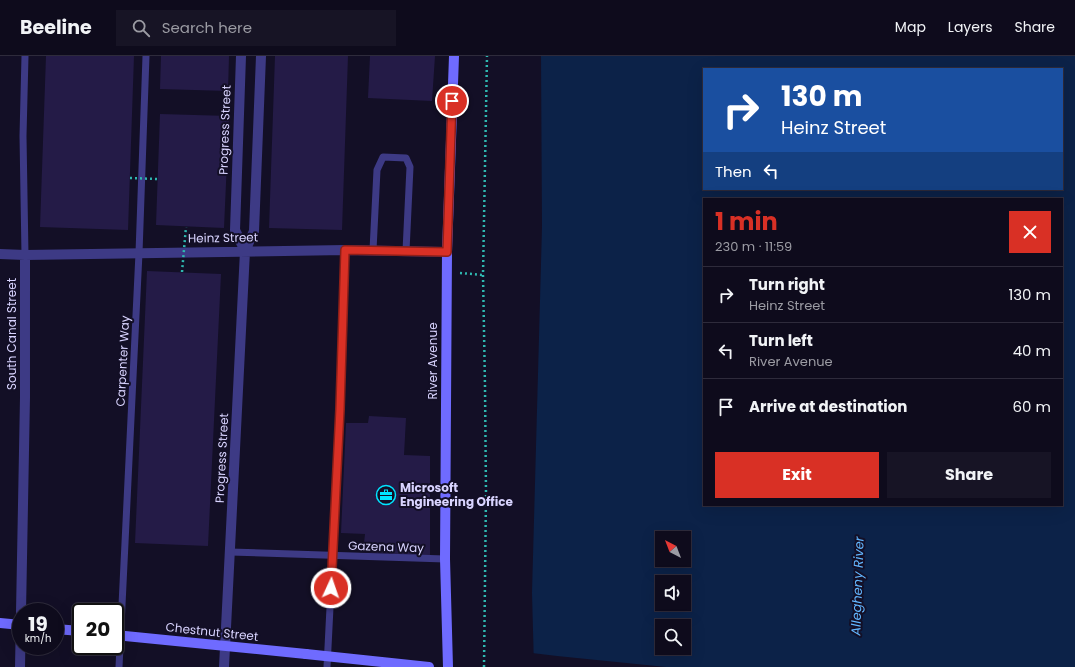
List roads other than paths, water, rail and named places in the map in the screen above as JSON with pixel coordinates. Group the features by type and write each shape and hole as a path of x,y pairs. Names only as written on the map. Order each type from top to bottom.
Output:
{"street":[{"name":"Progress Street","path":"241,56 235,230 245,251"},
{"name":"Progress Street","path":"224,667 245,251 254,231 261,56"},
{"name":"River Avenue","path":"448,667 446,559 447,252 454,56"},
{"name":"Heinz Street","path":"0,254 25,255 345,250 447,252"},
{"name":"South Canal Street","path":"21,603 25,397 25,255"},
{"path":"0,623 12,624"},
{"name":"Chestnut Street","path":"124,636 430,667"},
{"name":"South Canal Street","path":"20,655 20,667"}],"lane":[{"name":"South Canal Street","path":"25,56 23,136 25,255"},
{"name":"Carpenter Way","path":"120,603 139,253 146,56"},
{"path":"373,250 377,170 383,157 406,158 410,167 406,251"},
{"path":"328,667 340,409 345,250"},
{"name":"Gazena Way","path":"230,552 446,559"},
{"name":"Carpenter Way","path":"119,655 119,667"}],"water":[{"name":"Allegheny River","path":"541,56 1075,56 1075,667 534,667 532,593 542,227"}],"place":[{"name":"Microsoft Engineering Office","path":"386,495"}]}
